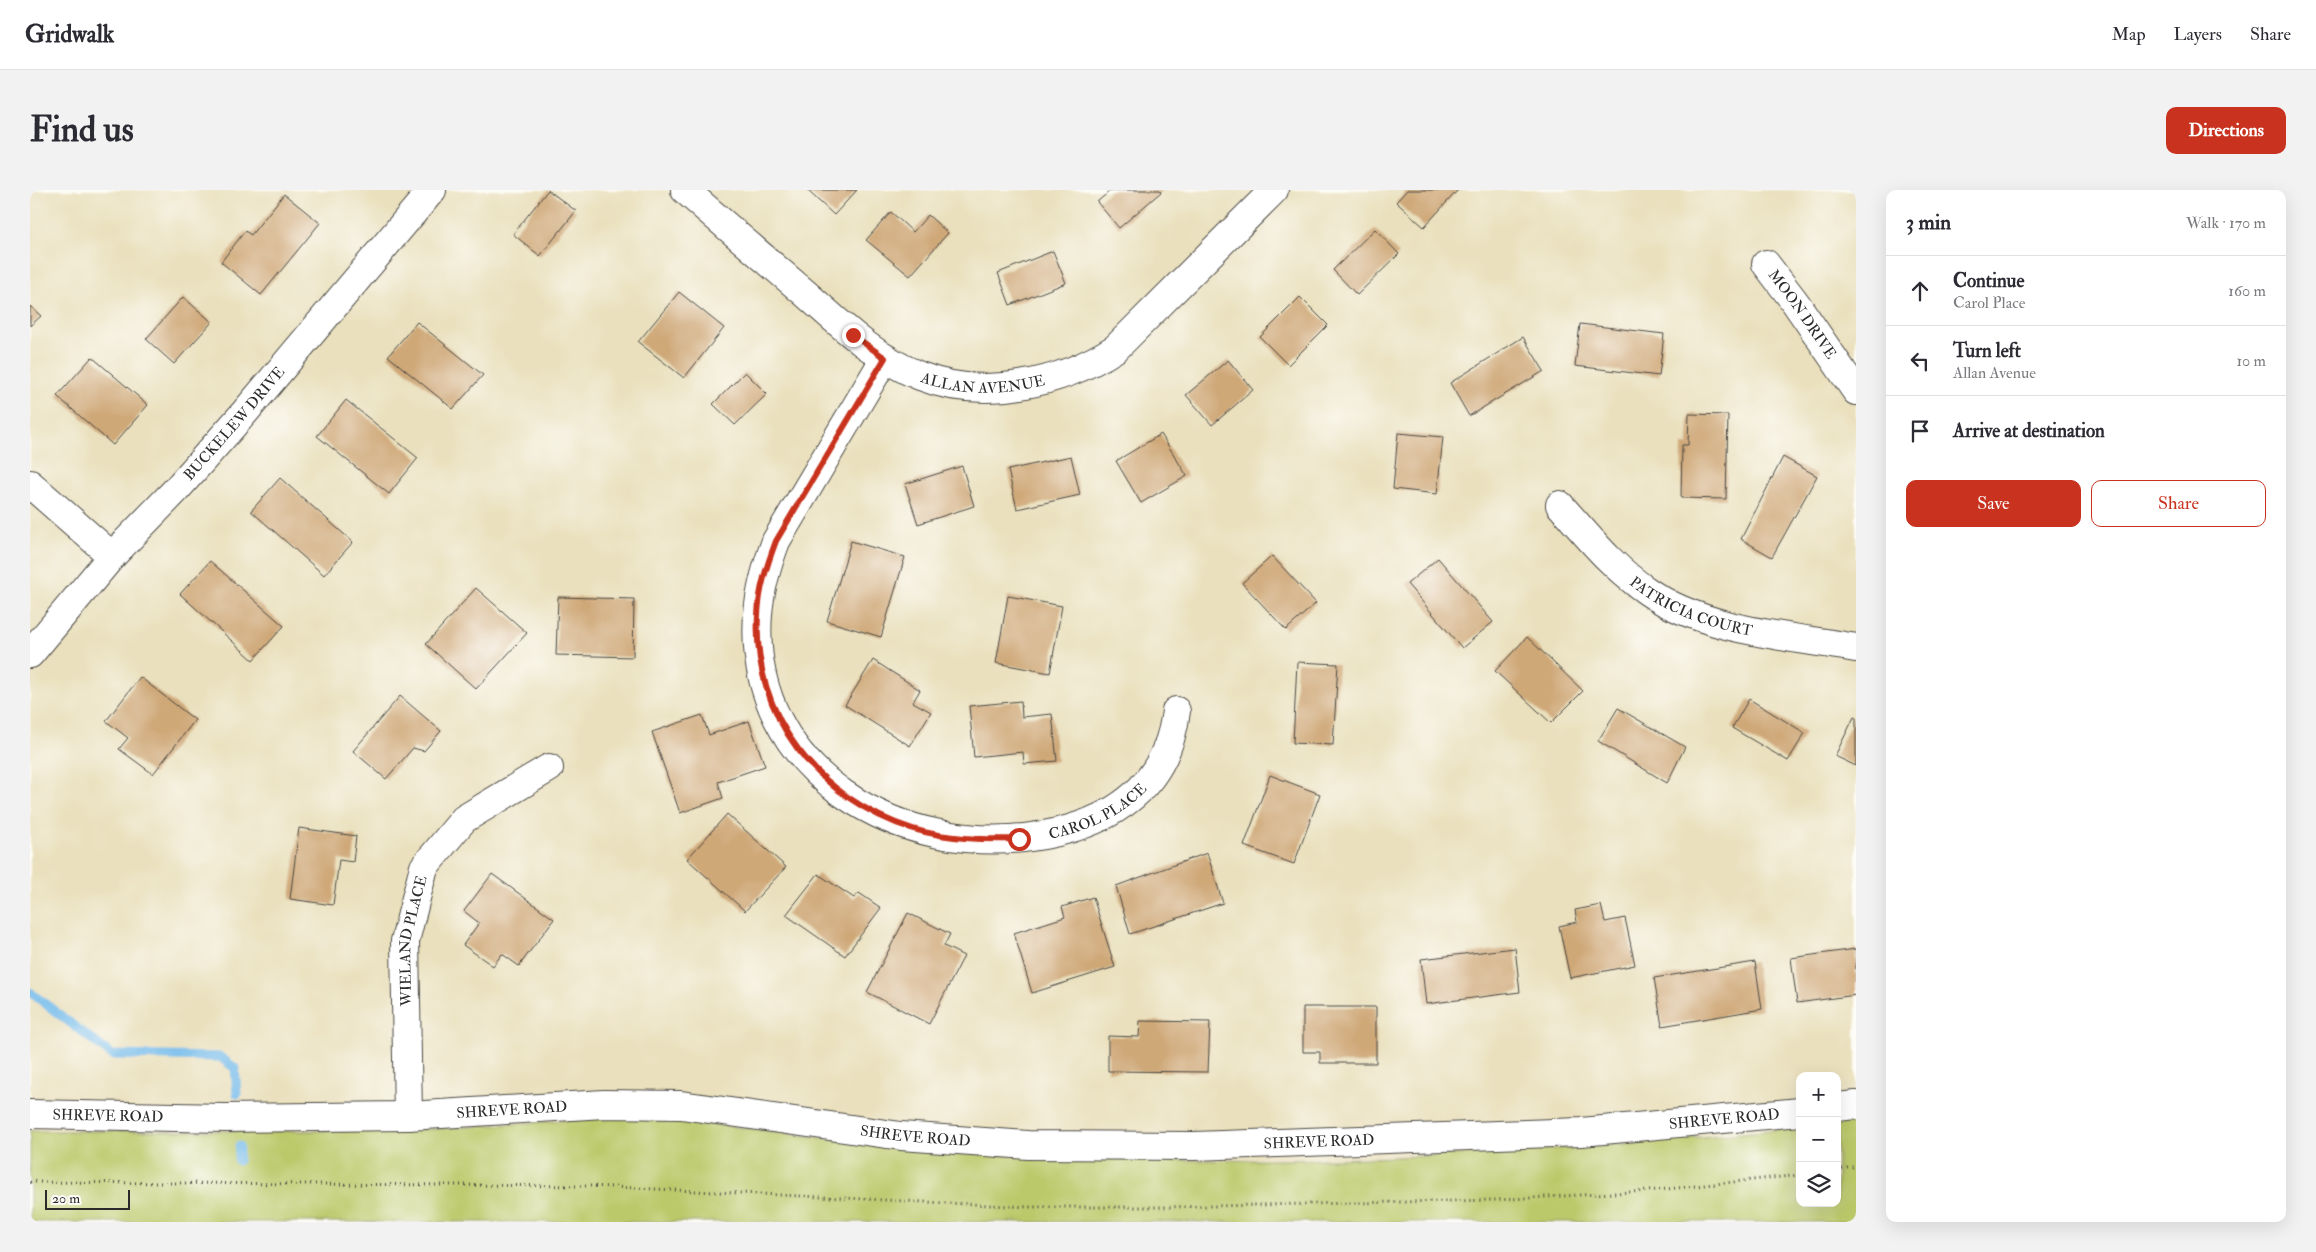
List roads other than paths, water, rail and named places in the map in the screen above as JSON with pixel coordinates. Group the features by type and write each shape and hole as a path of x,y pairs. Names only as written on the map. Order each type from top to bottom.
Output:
{"street":[{"name":"ALLAN AVENUE","path":"685,190 853,335 885,358 919,376 979,387 1020,385 1060,376 1104,356 1116,348 1274,190"},
{"name":"BUCKELEW DRIVE","path":"30,654 112,556 175,491 245,412 416,195"},
{"name":"MOON DRIVE","path":"1766,264 1795,302 1856,391"},
{"name":"CAROL PLACE","path":"885,358 776,541 764,574 758,615 759,653 768,695 783,729 807,761 840,792 874,813 912,828 975,840 1019,839 1064,831 1105,816 1130,800 1150,779 1166,753 1176,711"},
{"path":"30,484 112,556"},
{"name":"PATRICIA COURT","path":"1560,505 1620,570 1647,592 1680,609 1728,625 1856,648"},
{"name":"WIELAND PLACE","path":"408,1116 406,941 424,867 464,819 549,768"},
{"name":"SHREVE ROAD","path":"30,1114 224,1118 408,1116 604,1104 681,1105 901,1136 1028,1145 1194,1146 1581,1132 1796,1112"},
{"path":"1841,1106 1856,1104"}],"waterway":[{"path":"30,992 112,1055 220,1057 235,1068 237,1094"},
{"path":"238,1161 239,1146"}]}
